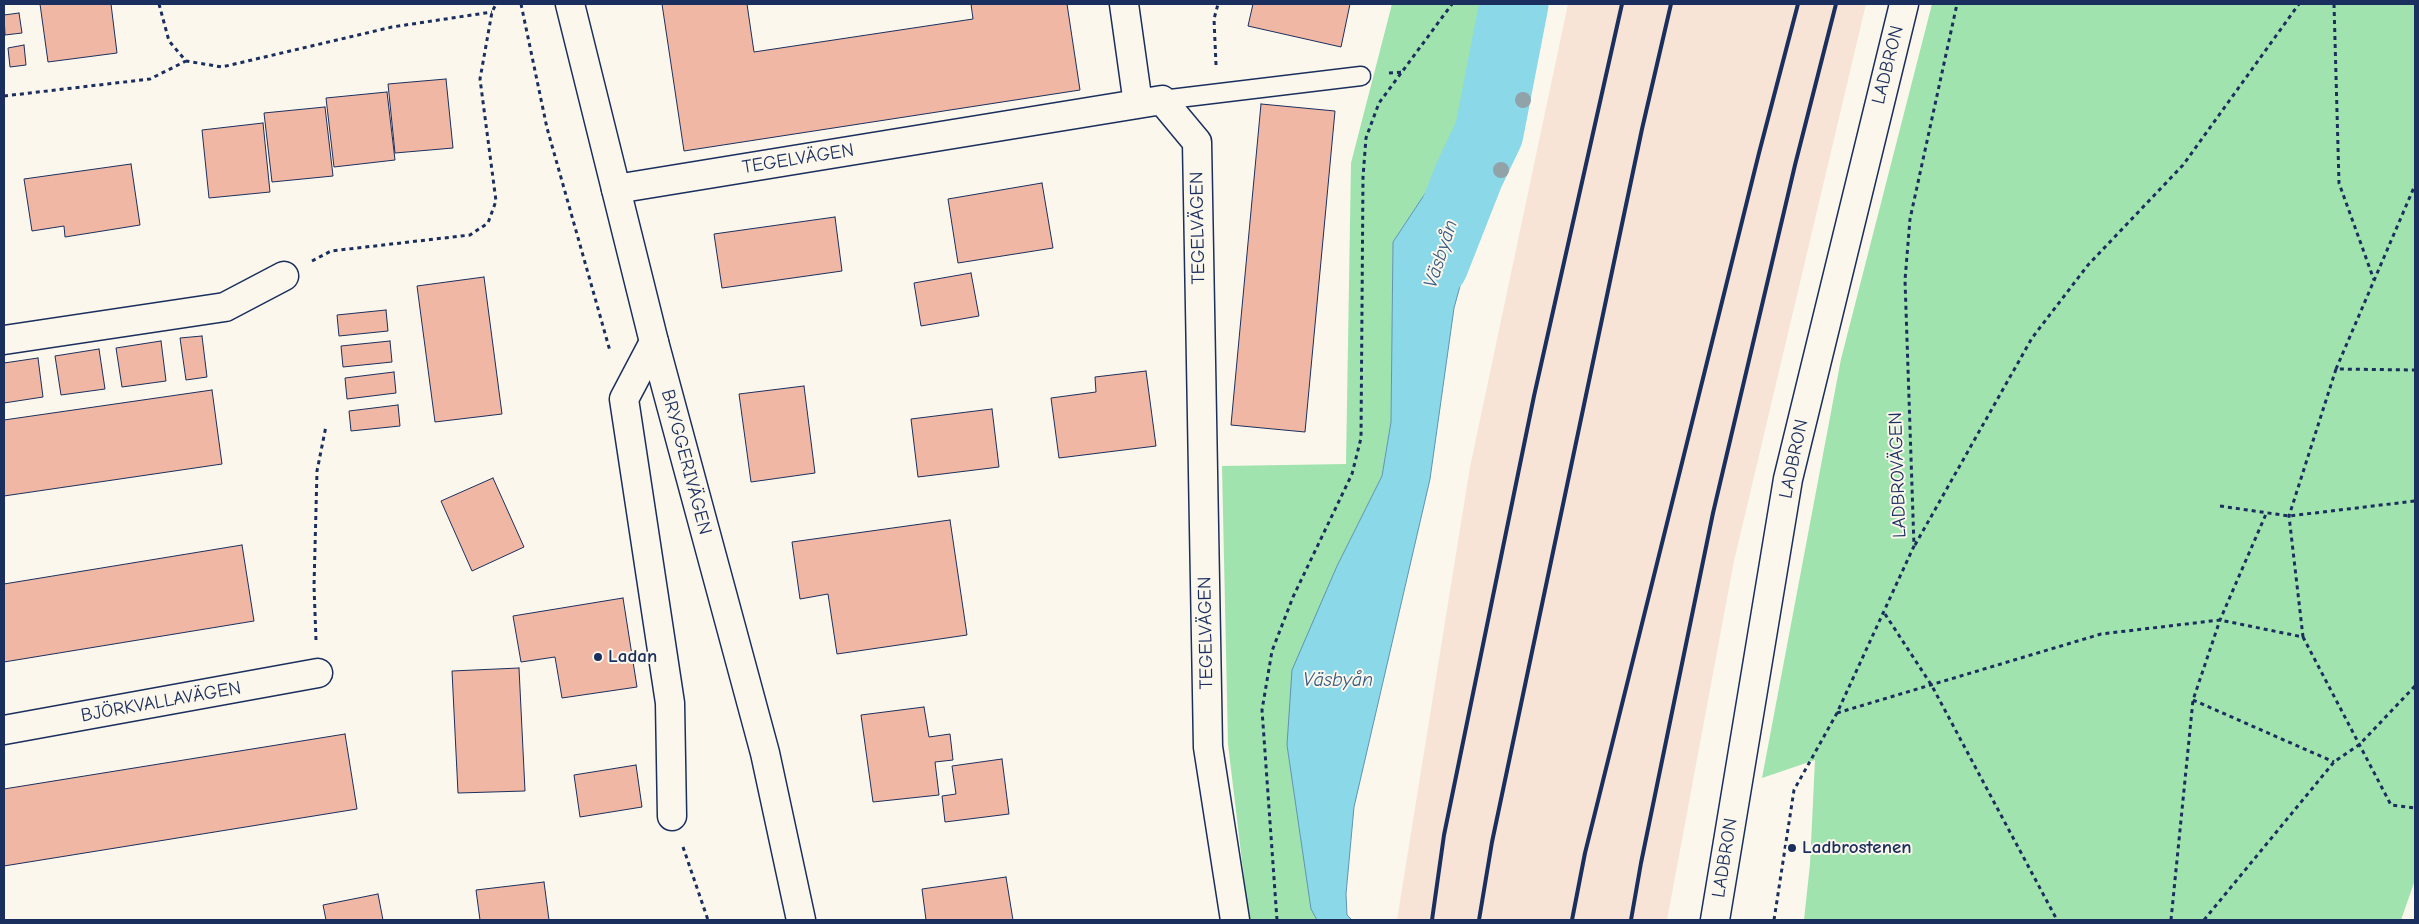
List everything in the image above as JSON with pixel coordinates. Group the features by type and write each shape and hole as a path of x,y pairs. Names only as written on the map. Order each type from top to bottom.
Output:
{"street":[{"name":"BRYGGERIVÄGEN","path":"570,4 654,342 765,753 800,920"},
{"path":"1124,4 1150,102"},
{"name":"LADBRON","path":"1715,920 1788,479 1904,4"},
{"name":"TEGELVÄGEN","path":"616,189 1150,102 1197,142 1208,747 1235,920"},
{"path":"4,340 225,308 284,276"},
{"path":"654,342 624,400 670,703 672,816"},
{"name":"BJÖRKVALLAVÄGEN","path":"4,730 318,673"}],"lane":[{"path":"1150,102 1362,76"}],"path":[{"path":"159,4 169,41 186,61"},
{"path":"284,276 331,251 470,235 488,223 496,200 480,79 492,12 496,4"},
{"path":"521,4 547,128 624,400"},
{"path":"1216,94 1214,19 1218,4"},
{"path":"1277,920 1262,710 1272,651 1293,597 1352,474 1361,438 1363,177 1366,138 1379,103 1452,4"},
{"name":"LADBROVÄGEN","path":"1774,920 1794,790 1836,713 1884,614 1914,546 1905,280 1910,219 1957,4"},
{"path":"1914,546 2032,338 2088,265 2183,165 2300,4"},
{"path":"2334,4 2339,183 2374,280"},
{"path":"4,96 150,79 186,61 222,67 392,27 492,12"},
{"path":"2415,185 2336,369 2289,516 2303,637 2391,805 2415,808"},
{"path":"2336,369 2415,370"},
{"path":"318,673 314,586 316,490 317,471 326,426"},
{"path":"2220,506 2289,516 2415,501"},
{"path":"2171,920 2194,700 2220,620 2266,514"},
{"path":"1884,614 1932,686 2058,920"},
{"path":"1836,713 1932,686 2101,634 2220,620 2303,637"},
{"path":"2204,920 2334,762 2360,744 2415,686"},
{"path":"2194,700 2334,762"},
{"path":"672,816 708,920"}],"shaded area":[{"path":"1568,4 1866,4 1734,561 1667,920 1397,920 1470,467"}],"green space":[{"path":"1392,4 1495,4 1475,130 1452,163 1440,171 1393,242 1391,422 1382,476 1337,566 1287,745 1311,908 1317,920 1249,920 1228,744 1222,466 1346,464 1351,163"},
{"path":"1932,4 2415,4 2415,880 2401,920 1804,920 1810,864 1815,760 1762,778 1841,359"}],"water":[{"name":"Väsbyån","path":"1452,163 1487,188 1454,308 1430,479 1354,807 1346,894 1347,915 1352,920 1317,920 1311,909 1287,745 1292,670 1337,566 1382,476 1391,422 1393,242 1440,171"}],"building":[{"path":"40,4 111,4 117,53 48,62"},
{"path":"662,4 747,4 754,52 973,19 971,4 1067,4 1080,90 684,151"},
{"path":"1253,4 1350,4 1341,47 1248,26"},
{"path":"19,13 22,33 5,35 4,15"},
{"path":"24,45 26,65 10,67 8,48"},
{"path":"446,79 453,148 395,153 388,84"},
{"path":"387,92 395,160 334,167 326,98"},
{"path":"1261,104 1335,111 1305,432 1231,425"},
{"path":"325,107 333,176 272,182 264,113"},
{"path":"263,123 270,192 209,198 202,130"},
{"path":"131,164 140,225 65,237 64,226 32,231 24,179"},
{"path":"1042,183 1053,248 958,263 948,199"},
{"path":"835,217 842,271 722,288 714,234"},
{"path":"971,273 979,316 921,326 914,283"},
{"path":"484,277 502,414 435,422 417,286"},
{"path":"386,310 388,331 339,336 337,315"},
{"path":"202,336 207,377 186,380 180,338"},
{"path":"161,341 166,381 122,387 116,348"},
{"path":"390,341 392,362 343,367 341,346"},
{"path":"99,349 105,389 61,395 55,356"},
{"path":"38,358 43,397 4,403 4,363"},
{"path":"1146,371 1156,446 1059,458 1051,398 1096,392 1095,377"},
{"path":"394,372 396,393 347,399 345,378"},
{"path":"804,386 815,473 751,482 739,394"},
{"path":"212,390 222,464 4,496 4,420"},
{"path":"398,405 400,426 351,431 349,411"},
{"path":"992,409 999,467 918,477 911,419"},
{"path":"493,478 524,547 472,571 441,501"},
{"path":"950,520 967,635 837,654 828,594 800,599 792,542"},
{"path":"242,545 254,621 4,662 4,584"},
{"path":"623,598 637,687 562,698 555,657 521,662 513,616"},
{"path":"519,668 525,791 458,793 452,671"},
{"path":"924,707 929,737 950,734 953,760 935,762 939,795 873,802 861,715"},
{"path":"345,734 357,809 4,866 4,789"},
{"path":"1002,759 1009,814 945,822 942,796 956,794 952,766"},
{"path":"636,765 642,807 580,817 574,775"},
{"path":"1006,877 1013,920 926,920 922,889"},
{"path":"544,882 549,920 480,920 476,890"},
{"path":"378,894 383,920 326,920 323,905"}],"waterway":[{"name":"Väsbyån","path":"1434,264 1469,175 1489,133 1514,4"}],"railway":[{"path":"1432,920 1444,835 1534,396 1622,4"},
{"path":"1479,920 1492,842 1642,129 1671,4"},
{"path":"1572,920 1585,853 1759,153 1798,4"},
{"path":"1631,920 1713,513 1795,165 1836,4"}],"place":[{"name":"Ladan","path":"598,657"},
{"name":"Ladbrostenen","path":"1792,848"}]}
